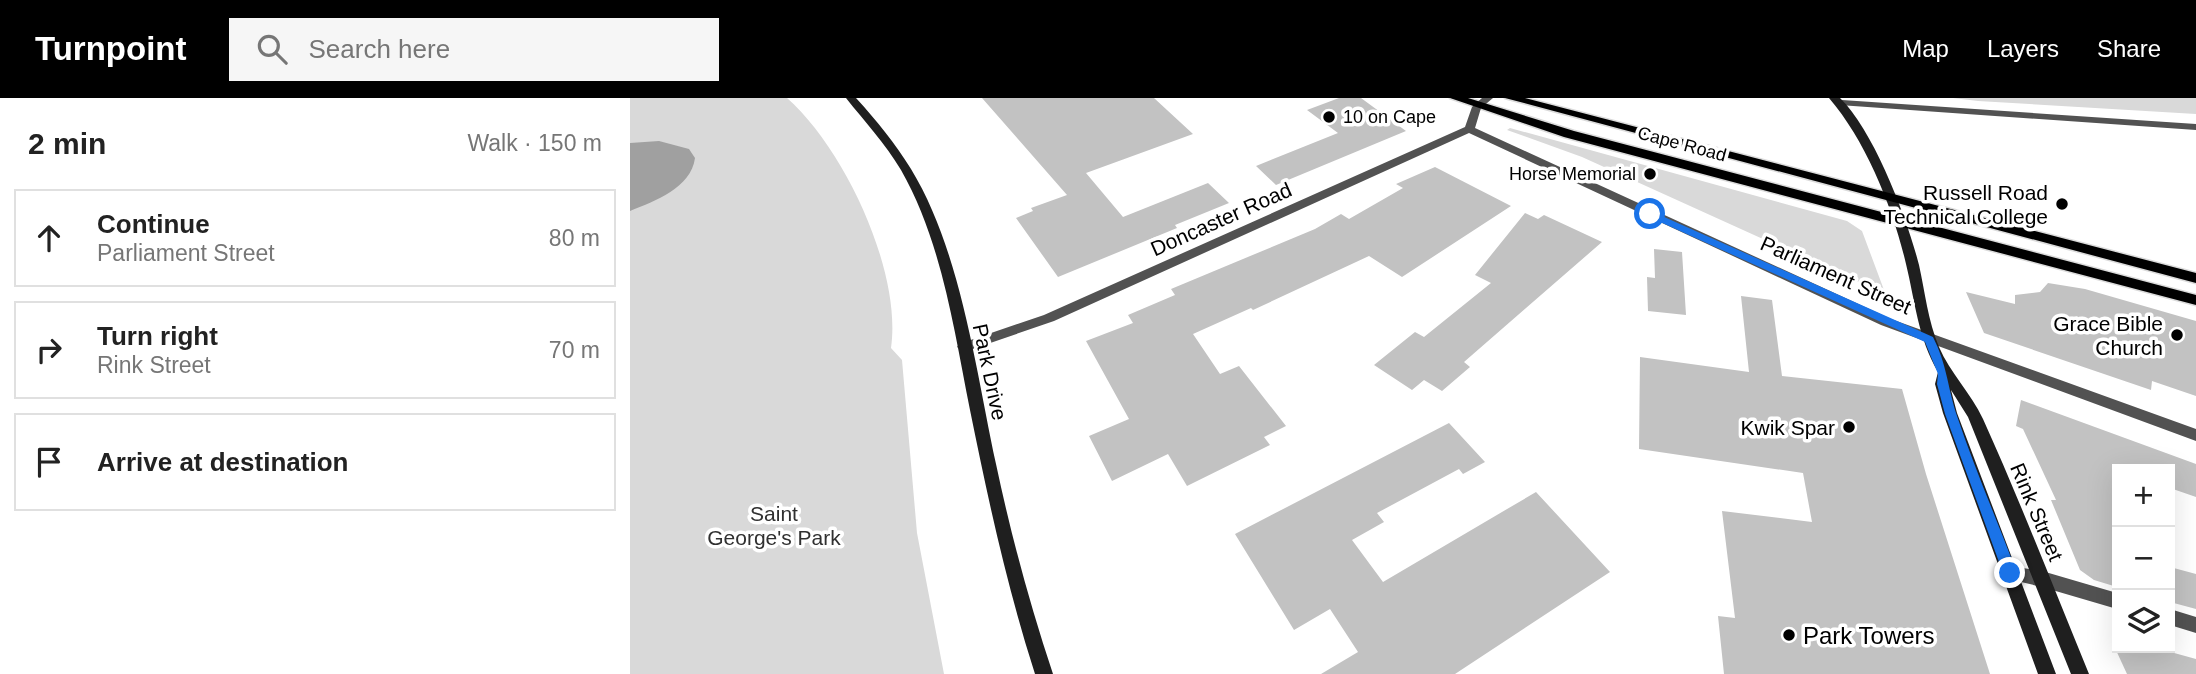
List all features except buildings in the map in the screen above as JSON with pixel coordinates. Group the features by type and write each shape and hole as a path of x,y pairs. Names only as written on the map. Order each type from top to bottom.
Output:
{"main road":[{"name":"Cape Road","path":"1455,98 1483,102 1900,223 2196,300"},
{"name":"Cape Road","path":"1511,98 2196,278"}],"street":[{"name":"Park Drive","path":"851,98 888,139 936,234 964,347 996,501 1044,674"},
{"path":"1838,100 2196,127"},
{"name":"Rink Street","path":"1838,100 1856,123 1900,223 1910,254 1929,340 1944,374 1957,386 1971,409 2080,674"},
{"path":"1469,129 1483,102"},
{"name":"Doncaster Road","path":"964,347 1062,312 1469,129"},
{"name":"Parliament Street","path":"1469,129 1796,282 1929,340 2196,435"},
{"name":"Rink Street","path":"1944,374 1942,384 1951,414 2047,674"},
{"path":"2010,573 2042,579 2112,600"},
{"path":"2175,619 2196,625"}],"green space":[{"name":"Saint George's Park","path":"630,98 787,98 809,120 848,179 865,214 888,284 892,318 891,348 902,360 917,533 944,674 630,674"},
{"path":"1953,98 2196,98 2196,114 1978,101"},
{"path":"1510,128 1847,221 1862,231 1884,290 1878,291 1582,157 1507,130"}],"shaded area":[{"path":"659,141 689,149 695,158 692,168 687,178 670,192 630,211 630,143"}],"place":[{"name":"10 on Cape","path":"1329,117"},
{"name":"Horse Memorial","path":"1650,174"},
{"name":"Russell Road Technical College","path":"2062,204"},
{"name":"Grace Bible Church","path":"2177,335"},
{"name":"Kwik Spar","path":"1849,427"},
{"name":"Park Towers","path":"1789,635"}],"route":[{"path":"1650,214 1929,340 1944,374 1942,384 1951,414 2010,573"}]}
